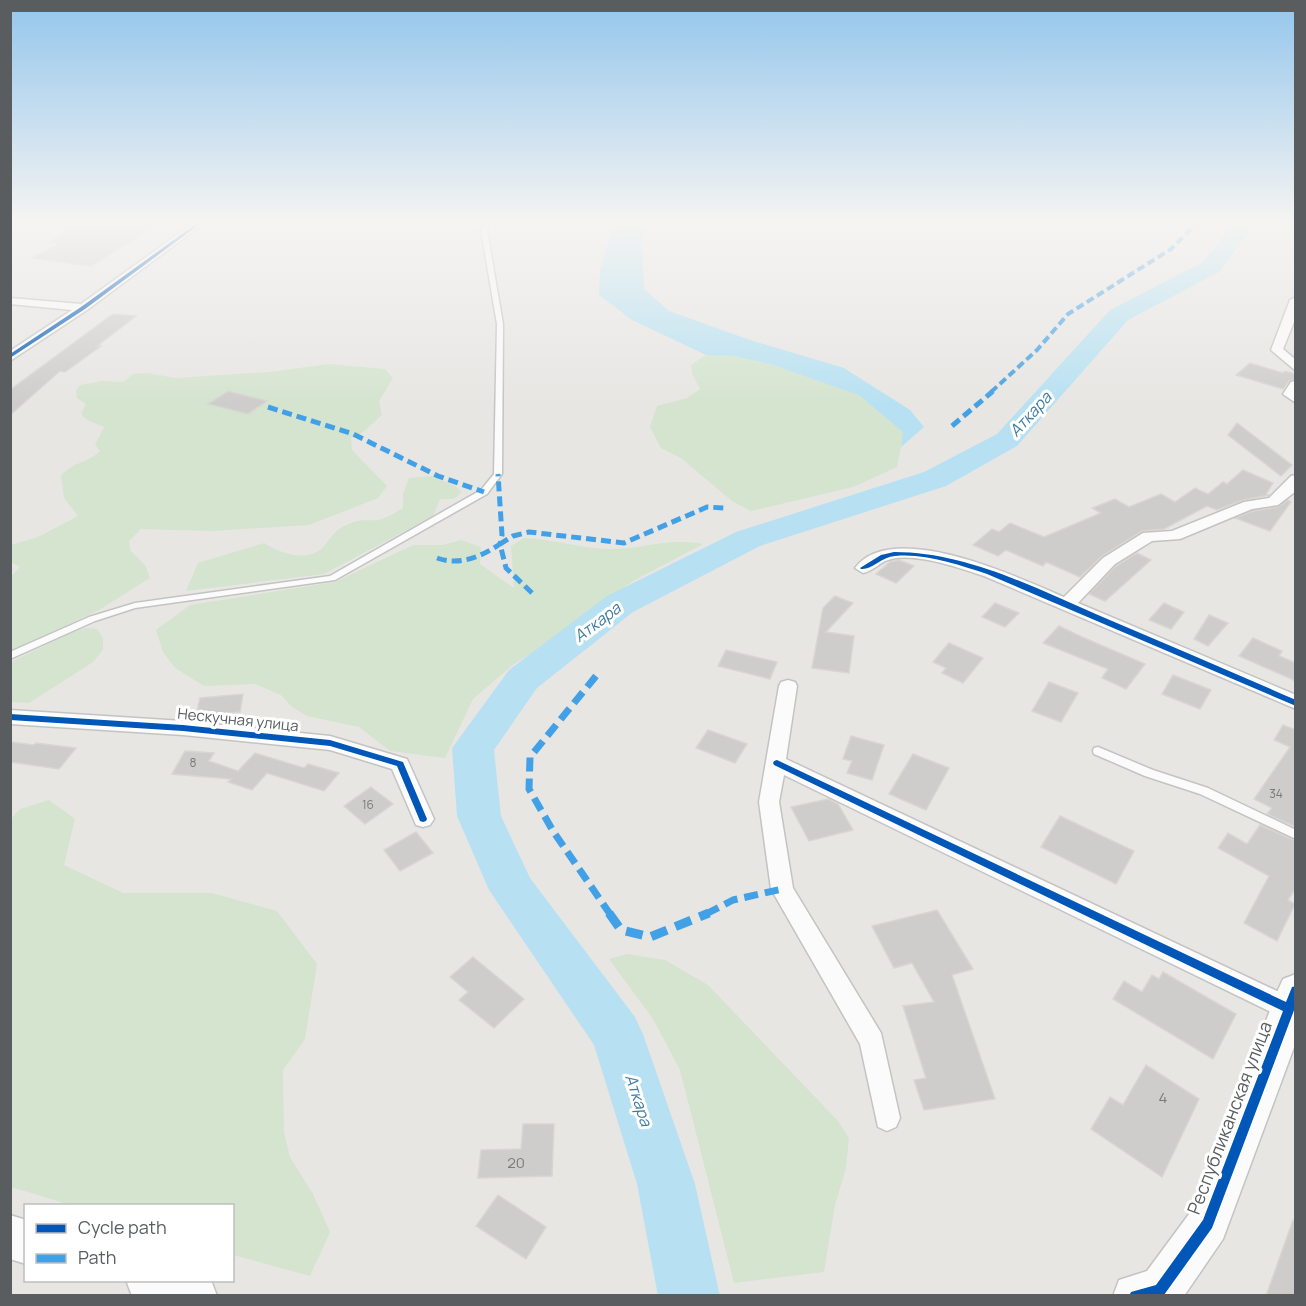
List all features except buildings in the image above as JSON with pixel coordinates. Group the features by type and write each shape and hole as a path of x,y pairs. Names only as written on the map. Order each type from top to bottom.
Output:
{"street":[{"path":"10,357 118,282"},
{"path":"1296,300 1277,350 1296,367"},
{"path":"10,301 83,308"},
{"path":"1296,385 1290,394 1296,399"},
{"path":"1065,606 1109,561 1149,536 1174,536 1249,505 1273,502 1293,486 1296,479"},
{"path":"863,568 885,555 919,555 963,563 1001,576 1065,606 1296,703"},
{"path":"788,686 769,802 782,889 872,1041 887,1118"},
{"name":"Нескучная улица","path":"10,717 183,728 330,743 400,764 423,819"},
{"path":"777,763 1292,999"},
{"name":"Республиканская улица","path":"1153,1294 1208,1224 1292,999"},
{"path":"151,1282 195,1296"}],"lane":[{"path":"10,656 95,616 157,601 180,600 332,578 484,492 498,474 500,324 493,282"},
{"path":"1098,751 1149,773 1204,791 1296,835"}],"green space":[{"path":"706,355 734,356 770,364 859,395 904,432 897,467 853,487 751,511 732,501 681,458 661,448 650,427 657,406 687,398 700,389 692,374 691,365"},
{"path":"329,364 385,369 393,378 379,401 382,415 363,432 351,438 352,450 387,486 378,498 309,525 212,531 141,529 129,541 130,550 145,565 150,578 99,610 11,651 11,576 20,567 11,562 11,545 38,537 78,516 64,498 61,476 65,471 100,451 95,445 104,427 87,420 81,414 86,404 77,398 76,391 80,385 103,381 123,382 133,374 148,373 176,378 269,372"},
{"path":"432,476 455,486 462,492 454,499 440,499 433,516 324,574 186,591 198,563 264,543 286,553 310,555 324,546 335,532 345,525 358,521 378,520 403,508 403,494 409,478"},
{"path":"524,538 607,549 677,542 703,544 635,580 547,644 514,664 473,699 445,758 390,751 359,727 307,716 292,707 281,695 255,684 204,686 175,668 163,652 156,630 190,605 335,582 413,545 443,545 461,540 481,547 480,564 514,588 511,546"},
{"path":"86,628 97,629 103,638 103,650 93,662 29,703 11,702 11,662 72,632"},
{"path":"49,800 75,819 64,865 123,893 212,893 277,911 317,964 305,1039 283,1070 284,1132 290,1157 313,1194 330,1232 310,1276 234,1255 234,1204 68,1204 11,1187 11,819 20,809"},
{"path":"627,954 665,960 708,985 838,1121 849,1138 846,1168 835,1205 824,1272 734,1283 680,1070 653,1019 609,959"}],"water":[{"path":"600,282 644,282 644,289 669,311 750,340 844,368 910,410 924,427 901,447 903,432 859,395 770,364 734,356 706,355 632,320 599,295"}],"waterway":[{"name":"Аткара","path":"689,1296 666,1184 617,1034 512,890 479,816 473,748 523,679 620,604 748,539 935,479 1007,440 1119,315 1182,282"}],"marked path":[{"path":"952,426 1032,355 1068,314 1119,282"},
{"path":"268,407 353,434 438,476 484,492"},
{"path":"437,558 444,561 461,561 486,553 500,544 502,535 498,474"},
{"path":"532,593 506,568 500,544 513,536 529,532 624,543 707,507 724,508"},
{"path":"596,676 530,757 529,789 553,831 621,930 650,937 698,919 733,900 782,889"}],"cycle path":[{"path":"10,357 119,282"},
{"path":"863,568 883,556 894,554 925,556 976,568 1001,576 1296,703"},
{"path":"10,717 183,728 330,743 400,764 423,819"},
{"path":"777,763 1288,1008"},
{"path":"1135,1296 1160,1291 1208,1224 1296,990"}]}
